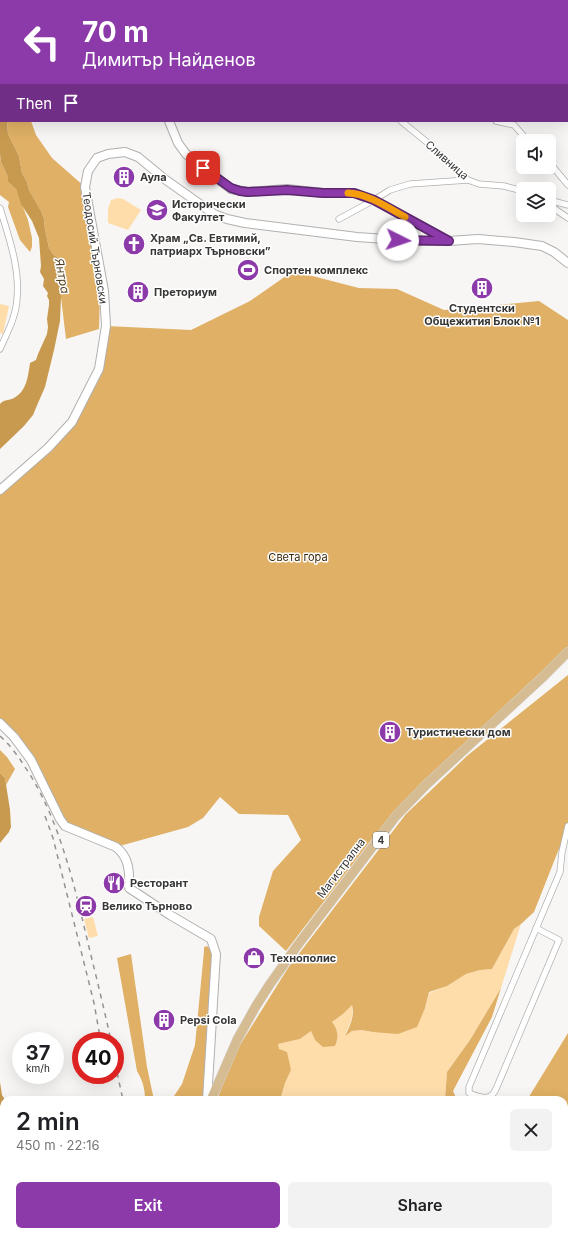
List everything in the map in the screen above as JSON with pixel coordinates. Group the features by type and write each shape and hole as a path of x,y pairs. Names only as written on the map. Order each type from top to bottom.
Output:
{"main road":[{"name":"Магистрална","path":"213,1096 248,1020 270,984 396,816 421,790 544,677 568,652"},
{"name":"Магистрална","path":"231,1054 258,1007 290,960 362,863 398,818 428,787 546,680 568,658"}],"street":[{"path":"169,122 178,143 186,154 231,188 248,192 287,190 323,193 354,193 374,200 449,241"},
{"name":"Сливница","path":"402,122 428,143 468,180 479,184 504,186 516,189"},
{"path":"500,122 514,125 522,134"},
{"name":"Теодосий Търновски","path":"0,490 48,448 72,422 99,369 106,326 104,291 85,187 88,171 97,158 108,154 125,152 138,157 166,180 214,214 239,222 414,241 478,239 542,246 568,262"},
{"path":"556,170 568,185"},
{"path":"339,219 390,190 410,184 468,180"},
{"path":"556,202 568,205"},
{"path":"0,208 16,269 18,290 13,318 0,349"},
{"path":"556,210 568,218"},
{"path":"0,724 14,737 31,760 60,819 65,826 116,847 123,852 128,864 129,888 210,939 216,954 207,1096"},
{"path":"474,1096 470,1093 469,1087 560,872 562,852 568,826"},
{"path":"490,1096 496,1089 559,940 536,928"}],"shaded area":[{"path":"0,122 7,122 8,134 19,156 22,173 44,219 49,248 58,258 62,271 60,279 60,321 45,387 33,415 24,426 0,449 0,404 3,401 14,398 22,391 24,387 30,363 36,360 47,334 49,300 47,296 48,293 43,286 44,279 40,272 39,238 32,221 21,204 16,189 8,182 8,177 1,162"},
{"path":"118,198 123,199 141,210 128,230 108,223 108,209 111,200"},
{"path":"0,304 9,306 3,334 0,333"},
{"path":"0,773 5,778 11,827 0,843"},
{"path":"93,917 98,936 89,938 84,919"},
{"path":"521,924 501,988 470,1040 447,1072 445,1096 281,1096 291,1070 278,1049 278,1044 300,1039 311,1031 315,1040 352,1004 352,1017 345,1035 352,1031 361,1030 373,1032 425,1008 429,993 446,986 466,974 480,970 492,969 514,929"},
{"path":"0,1082 3,1096 0,1096"}],"green space":[{"path":"7,122 31,122 36,135 52,158 85,187 100,294 99,329 66,339 60,289 62,271 58,258 49,248 44,219 29,190 22,173 19,156 8,134"},
{"path":"0,154 1,162 8,177 8,182 16,189 28,220 32,238 32,247 30,252 20,240 8,207 9,202 0,195"},
{"name":"Света гора","path":"293,271 359,288 397,289 444,310 539,301 568,320 568,649 404,804 375,835 286,951 259,926 259,917 273,871 301,840 288,815 239,814 220,797 203,818 188,827 116,847 65,826 31,760 0,723 0,490 72,422 99,369 106,326 191,330 250,301"},
{"path":"568,675 568,826 534,912 514,929 492,969 480,970 466,974 447,986 429,992 425,1008 417,1027 398,1034 361,1030 352,1031 345,1036 352,1017 352,1005 332,1022 337,1033 335,1046 323,1047 315,1040 311,1031 300,1039 278,1044 279,1049 287,1052 291,1070 281,1096 218,1096 233,1056 288,968 406,814 468,755"},
{"path":"0,750 15,769 6,785 5,778 0,773"},
{"path":"207,946 212,951 207,1085 203,1096 174,1096 182,1084 195,1045 204,947"},
{"path":"131,954 147,1067 153,1096 145,1096 141,1078 137,1071 117,958"},
{"path":"501,988 492,1017 453,1091 455,1096 445,1096 447,1072 470,1040"},
{"path":"568,1033 568,1096 529,1096"}],"railway":[{"path":"0,736 17,755 37,786 56,829 71,875 109,1032"},
{"path":"45,816 53,838 94,1003 99,1032"},
{"path":"120,1084 122,1096"}],"slow traffic":[{"path":"348,193 354,193 374,200 405,217"}],"place":[{"name":"Аула","path":"124,177"},
{"name":"Исторически Факултет","path":"157,210"},
{"name":"Храм „Св. Евтимий, патриарх Търновски”","path":"134,244"},
{"name":"Спортен комплекс","path":"248,270"},
{"name":"Студентски Общежития Блок №1","path":"482,288"},
{"name":"Преториум","path":"138,292"},
{"name":"Туристически дом","path":"390,732"},
{"name":"Ресторант","path":"114,883"},
{"name":"Велико Търново","path":"86,906"},
{"name":"Технополис","path":"254,958"},
{"name":"Pepsi Cola","path":"164,1020"}],"route":[{"path":"203,168 231,188 240,191 287,190 323,193 354,193 374,200 449,241 398,240"}],"water label":[{"name":"Янтра","path":"62,276"}]}
